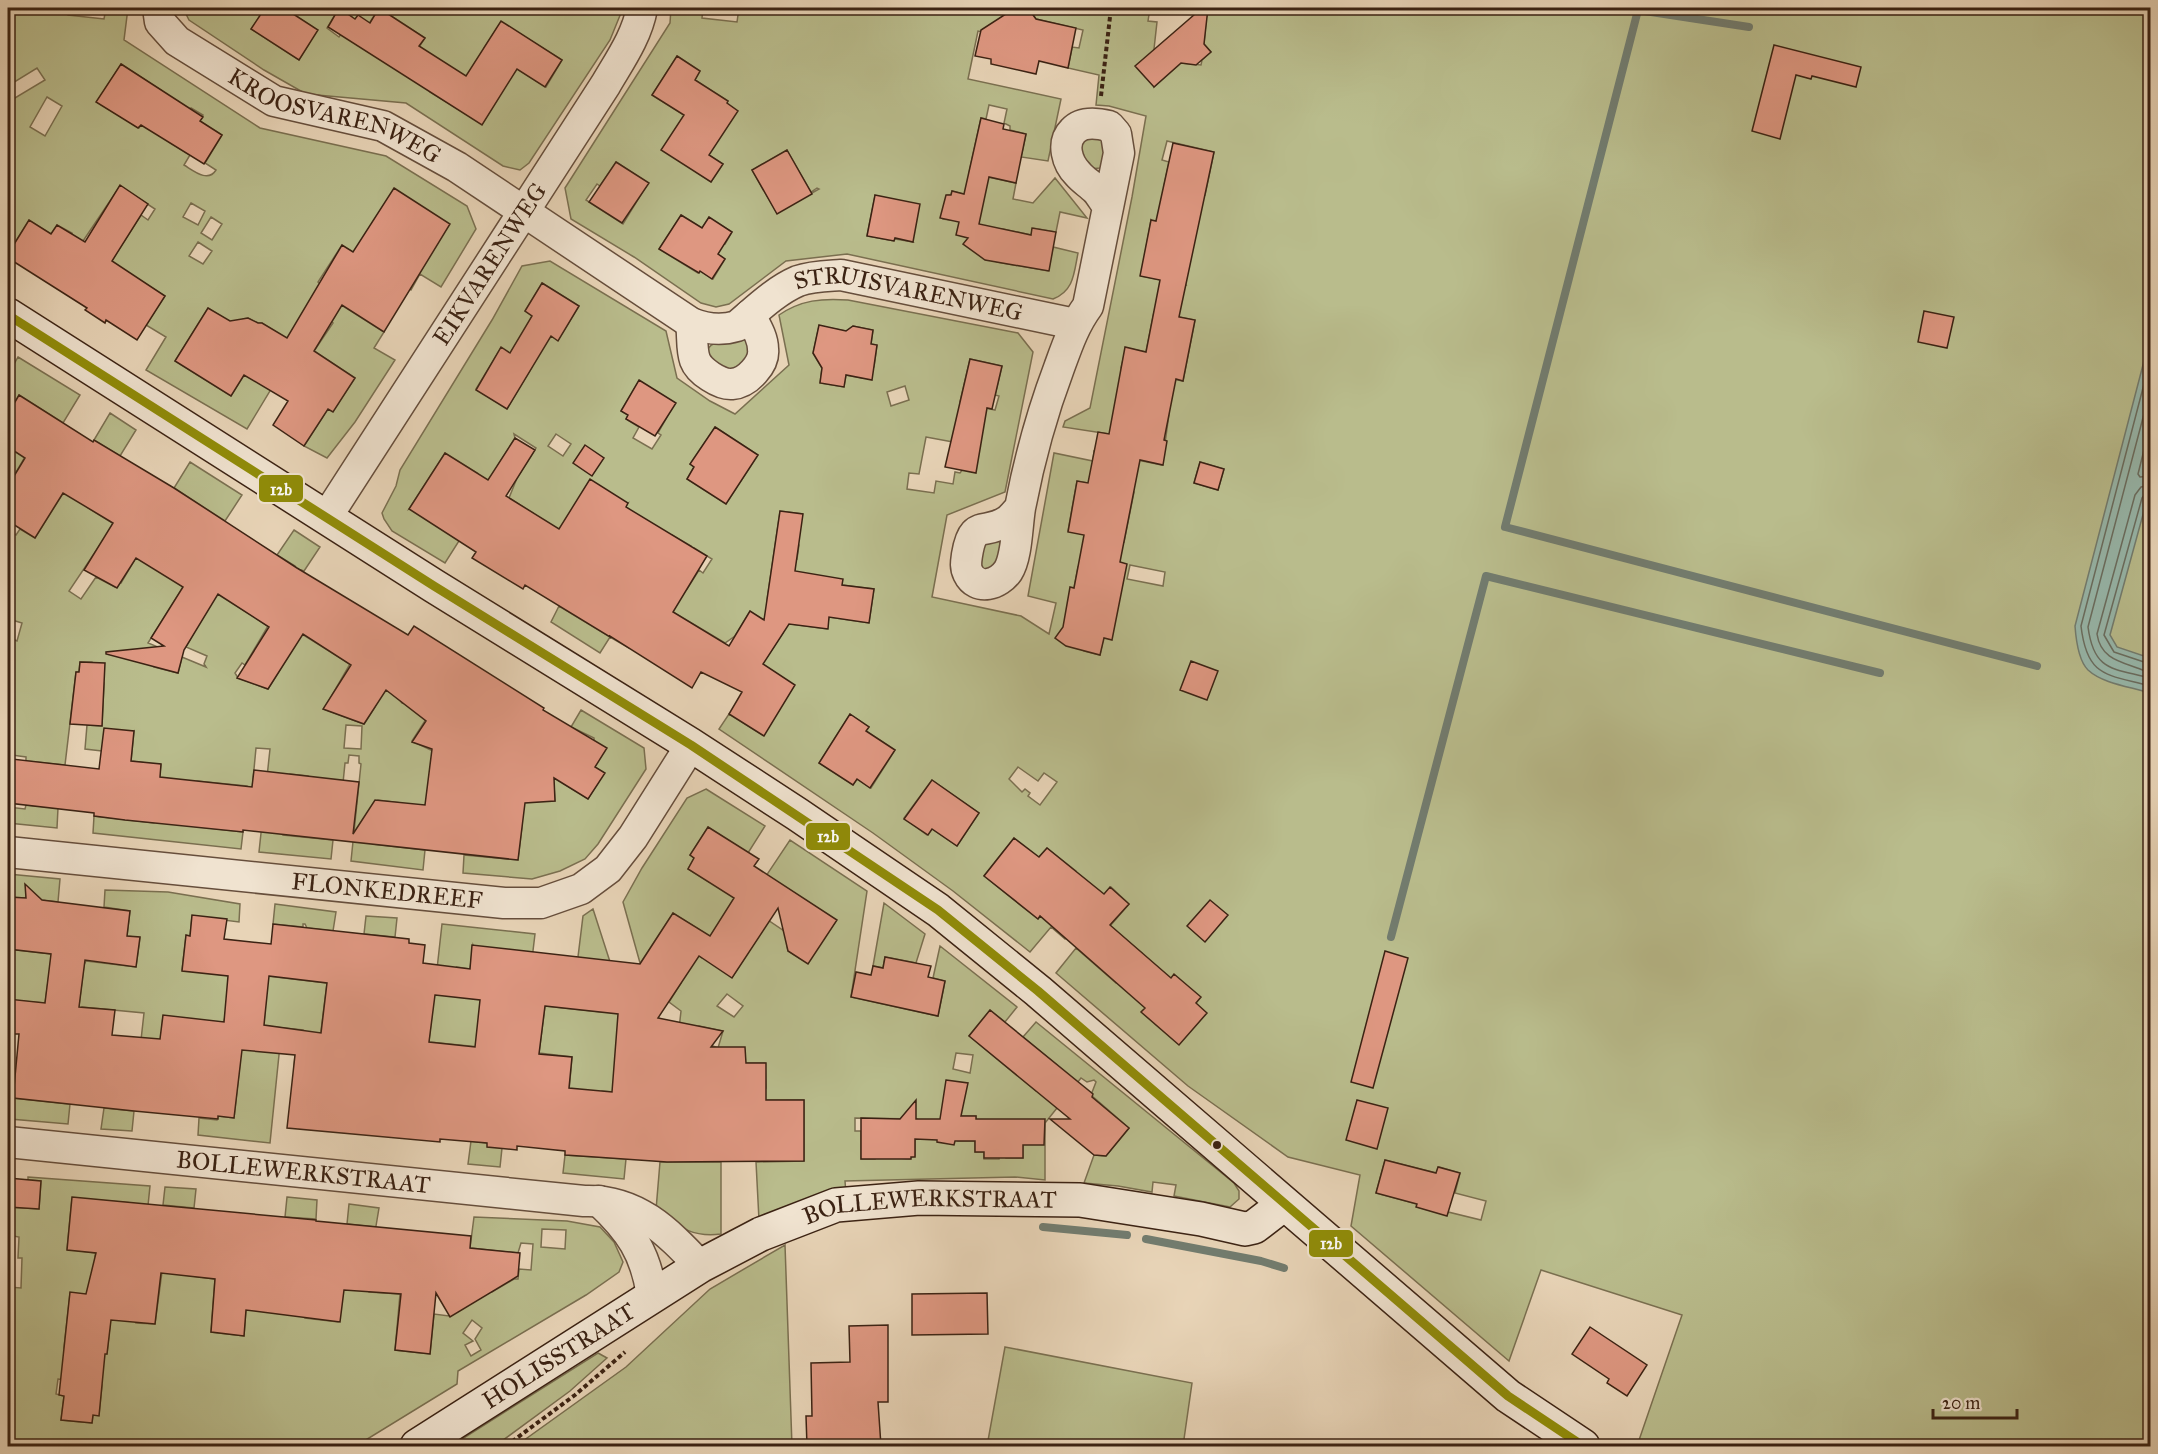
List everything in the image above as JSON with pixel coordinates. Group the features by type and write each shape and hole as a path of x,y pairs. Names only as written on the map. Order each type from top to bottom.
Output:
{"street":[{"name":"KROOSVARENWEG","path":"158,8 160,22 177,41 274,101 383,126 457,167 524,213"},
{"name":"EIKVARENWEG","path":"326,518 524,213 625,52 640,20 642,8"},
{"path":"1020,508 1044,407 1075,324 1088,306 1119,153 1116,134 1109,126 1099,124 1078,126 1067,140 1066,148 1070,163 1078,175 1097,190 1107,206"},
{"name":"STRUISVARENWEG","path":"524,213 703,328 728,329 737,326 782,290 799,281 841,275 1075,324"},
{"path":"8,315 326,518 691,745 938,910 1047,998 1508,1396 1583,1446"},
{"path":"692,323 695,360 701,369 729,385 747,378 763,360 764,348 761,337 750,315"},
{"name":"FLONKEDREEF","path":"8,852 504,903 542,903 581,889 608,869 633,837 691,745"},
{"name":"BOLLEWERKSTRAAT","path":"8,1142 584,1202 599,1201 639,1212 671,1235 700,1266 761,1234 836,1205 919,1197 1080,1200 1201,1219 1245,1229 1254,1227 1284,1204"},
{"path":"599,1201 622,1222 635,1244 644,1264 652,1296"},
{"name":"HOLISSTRAAT","path":"417,1446 700,1266"}],"path":[{"path":"1099,124 1111,8"},
{"path":"506,1446 575,1395 627,1350"}],"green space":[{"path":"14,8 68,8 68,15 104,19 106,8 128,8 124,40 260,128 386,156 467,206 476,229 441,287 420,274 411,290 342,245 318,282 327,288 324,294 384,332 374,348 395,360 355,422 327,458 304,446 324,415 325,406 333,411 355,378 314,351 333,323 317,313 247,429 146,370 166,337 146,325 165,296 111,262 141,215 148,220 155,209 120,186 77,250 72,233 57,225 51,234 29,220 8,254 8,98 10,101 45,80 37,68 8,86 8,17","holes":["121,64 162,91 139,128 97,102","47,97 62,106 45,136 30,127","191,108 203,115 200,121 222,135 205,163 216,170 213,174 201,175 184,165 190,155 169,142","191,203 205,211 198,225 183,217","211,217 222,224 212,240 201,233","198,242 212,251 203,264 189,256","208,308 238,327 243,319 248,318 262,323 291,341 244,375 231,396 175,361"]},
{"path":"183,8 265,8 251,29 299,60 309,44 313,27 284,8 339,8 379,8 623,8 610,40 529,163 520,170 503,166 406,103 306,94 264,70 189,20","holes":["339,8 352,17 339,37 327,28","379,8 425,38 402,73 356,44","501,22 562,60 546,87 484,48","447,65 499,97 482,124 430,92"]},
{"path":"671,8 703,8 702,18 737,22 739,8 1015,8 1003,16 1014,33 994,34 978,31 968,79 1061,99 1048,161 1021,157 1026,134 1010,130 1010,126 1004,123 1007,109 989,105 986,119 981,118 969,173 1016,183 1013,199 1033,203 1055,178 1087,218 1060,212 1056,232 1033,228 1031,235 1003,229 975,228 964,244 997,262 1048,271 1053,247 1078,253 1069,286 1060,296 1053,299 847,254 786,261 729,304 716,307 701,303 634,257 571,219 565,188 670,23","holes":["677,56 700,71 695,80 728,101 709,131 652,95","787,150 811,192 819,189 777,213 752,170","707,154 723,164 711,182 696,172","616,162 648,183 623,224 586,200 597,184 600,186","952,191 963,194 958,214 950,220 943,219 947,195 951,195","875,196 913,242 895,239 894,241 867,236","681,215 702,228 709,217 732,232 725,244 719,241 712,250 725,259 713,279 700,271 698,273 659,249"]},
{"path":"1028,8 1150,8 1148,21 1157,22 1154,87 1181,63 1201,65 1202,60 1211,52 1204,44 1207,10 1187,8 2150,8 2150,1446 1637,1446 1682,1315 1541,1270 1509,1361 1351,1226 1360,1175 1288,1157 1188,1086 1056,973 1076,948 1116,983 1142,953 1110,926 1129,904 1111,887 1065,939 1051,927 1030,952 953,891 873,833 719,729 729,714 763,735 760,663 767,657 783,633 750,611 735,636 725,643 658,603 629,648 610,637 642,585 608,536 628,503 553,540 527,524 533,513 509,498 517,478 536,448 514,434 515,438 498,465 504,470 445,563 392,531 382,513 396,486 400,470 492,320 522,266 550,261 666,331 677,378 710,401 735,414 789,365 779,315 804,303 829,299 848,300 1018,333 1033,352 1005,492 947,515 932,597 1021,616 1049,634 1056,603 1028,596 1054,453 1093,461 1094,451 1162,465 1169,414 1109,434 1063,427 1065,421 1090,408 1146,116 1109,106 1096,105 1099,75 1068,68 1072,47 1079,48 1083,30 1036,19","holes":["1167,141 1214,152 1205,195 1164,186 1169,162 1162,160","1151,220 1186,285 1141,276","542,283 579,306 558,340 529,323 532,316 525,311","1154,312 1195,320 1183,381 1121,368 1126,348 1146,352","819,326 846,331 853,326 873,330 871,344 877,345 874,367 862,378 846,375 844,387 820,383 822,368 813,353","501,348 532,367 507,409 476,389","970,359 1002,366 995,395 999,396 995,410 960,402","639,381 675,403 652,449 633,438 639,427 626,419 628,415 621,411","905,386 909,400 891,406 887,392","715,427 758,455 726,504 687,479 694,467 690,464","556,434 571,444 563,456 548,446","926,437 980,447 960,473 955,472 953,484 936,481 934,493 907,489 909,473 919,474","445,453 477,473 409,509","1200,462 1224,469 1218,490 1194,483","1077,481 1134,492 1124,542 1068,531","780,511 802,514 795,544 799,545 797,559 794,558 791,579 874,589 869,623 829,617 827,629 777,622 767,600","671,536 691,546 673,575","694,548 712,559 703,573 699,570 687,589 674,582","1130,565 1165,572 1163,586 1127,579","1078,567 1124,577 1074,588","1088,636 1103,640 1100,655 1084,651","850,714 869,727 866,731 895,750 871,788 857,779 853,785 819,763","1018,767 1038,781 1044,773 1057,782 1040,805 1028,796 1030,793 1025,789 1022,792 1009,779","932,780 979,813 957,846 932,829 927,835 904,818","1014,838 1036,860 1047,848 1076,871 1038,919 984,876","1385,1160 1436,1173 1439,1167 1460,1173 1455,1193 1486,1201 1481,1220 1448,1212 1447,1215 1376,1193"]},
{"path":"1089,137 1100,138 1104,141 1104,165 1100,168 1089,169 1077,148"},
{"path":"741,339 747,341 753,357 732,372 713,364 707,351 709,347 722,341"},
{"path":"18,357 80,395 63,423 19,395 8,414 8,375"},
{"path":"110,413 136,430 120,456 94,440"},
{"path":"8,447 25,457 8,486"},
{"path":"190,462 242,495 225,521 174,488"},
{"path":"67,487 88,508 114,524 69,591 81,599 96,577 115,587 119,582 121,583 134,561 139,543 200,560 148,643 206,667 204,664 207,656 186,647 216,593 268,626 245,665 242,663 235,673 238,678 268,689 302,634 350,664 324,709 364,724 375,707 385,681 402,703 432,710 412,741 437,753 429,814 401,803 378,800 373,844 425,850 423,870 351,861 361,764 359,756 349,755 348,763 345,763 342,793 308,781 308,776 290,774 283,835 333,840 331,859 259,852 270,749 256,748 252,790 247,786 197,781 192,826 243,832 241,849 93,833 94,816 154,823 161,765 131,761 134,731 102,751 85,749 87,725 102,726 104,683 92,662 80,662 79,672 76,672 65,765 26,761 26,757 12,755 8,799 8,637 17,641 22,623 12,620 8,635 8,530 16,535 20,529 35,538","holes":["157,656 181,661 178,673 154,667","346,725 362,726 361,749 344,748"]},
{"path":"294,530 320,547 304,571 301,570 297,577 295,566 277,555"},
{"path":"999,538 1005,552 985,578 976,546"},
{"path":"559,606 610,637 600,653 551,622"},
{"path":"581,710 644,748 646,769 598,844 585,859 560,871 532,879 463,873 464,855 518,860 522,826 522,797 555,801 554,786 541,786 547,773 588,799 604,773 595,767 594,738 571,727"},
{"path":"706,789 765,826 748,853 708,827 690,855 694,858 688,869 709,882 714,873 740,889 725,914 736,921 790,840 867,891 851,997 938,1016 945,981 933,978 940,946 1017,1007 1005,1022 990,1010 969,1036 1036,1091 1057,1065 1023,1037 1036,1022 1234,1183 1239,1191 1239,1199 1230,1207 1174,1196 1176,1185 1153,1182 1152,1192 1084,1183 1094,1155 1106,1156 1129,1128 1091,1095 1096,1082 1094,1080 1087,1082 1081,1078 1045,1123 1045,1180 1015,1177 845,1181 846,1194 803,1203 759,1220 756,1162 804,1161 804,1100 756,1100 756,1088 766,1088 765,1063 711,1063 710,1073 715,1073 715,1099 690,1099 690,1107 660,1107 657,1085 646,1085 648,1063 675,1065 681,1011 669,1002 681,983 673,979 692,951 702,958 713,942 702,935 703,932 673,913 641,962 657,973 647,988 623,902 687,798","holes":["785,887 836,921 809,960 804,961 788,951 787,946 793,937 765,918","743,930 756,940 733,976 718,967 721,962 717,959 733,936 737,938","727,994 743,1006 734,1017 717,1006","699,1026 723,1031 718,1048 713,1046 712,1053 707,1051 706,1054 694,1051","956,1053 973,1055 970,1073 953,1069","958,1116 976,1116 976,1124 1023,1125 1023,1158 1006,1158 1006,1152 999,1152 999,1159 984,1159 984,1152 975,1152 975,1141 958,1141","855,1118 917,1119 918,1139 915,1139 915,1156 910,1159 875,1156 875,1159 861,1159 861,1131 855,1131"]},
{"path":"26,805 58,808 57,828 8,823 8,807 25,809"},
{"path":"8,874 60,879 58,902 8,897"},
{"path":"105,890 168,892 240,904 239,922 192,916 190,936 186,936 182,970 232,976 224,1022 218,1022 280,1045 270,1143 198,1135 199,1118 217,1120 218,1116 234,1118 240,1063 189,1019 163,1016 162,1026 171,1027 167,1061 139,1058 144,1013 82,1007 78,1041 69,1005 79,1006 86,961 136,967 140,938 127,936 130,911 104,907"},
{"path":"884,903 925,934 916,963 885,957 883,968 873,966"},
{"path":"275,904 336,912 333,931 307,928 305,924 303,927 273,924"},
{"path":"593,909 621,996 629,1093 602,1091 601,1103 568,1102 572,1057 539,1053 545,1006 603,1012 578,957 583,916"},
{"path":"366,916 397,918 395,937 364,934"},
{"path":"442,924 535,934 521,1051 419,1041 429,1041","holes":["473,945 503,1017 480,1000 457,967 470,969"]},
{"path":"8,949 52,954 45,1003 8,1000"},
{"path":"267,976 327,983 321,1031 328,1032 354,1073 294,1067 295,1055 300,1055 303,1030 264,1026"},
{"path":"13,1098 70,1104 68,1124 10,1119"},
{"path":"104,1108 134,1111 132,1131 101,1129"},
{"path":"471,1141 502,1148 500,1167 468,1164"},
{"path":"565,1155 626,1159 624,1179 563,1173"},
{"path":"660,1162 721,1162 721,1234 702,1234 686,1230 656,1210"},
{"path":"28,1177 150,1186 136,1323 155,1324 162,1272 215,1279 211,1332 244,1336 247,1295 248,1297 276,1300 274,1313 293,1315 295,1295 307,1296 305,1318 338,1322 342,1286 369,1290 369,1292 400,1294 395,1350 430,1354 434,1314 449,1316 451,1305 463,1306 465,1289 492,1292 518,1279 519,1269 531,1270 533,1244 521,1243 518,1253 470,1248 474,1217 567,1221 600,1227 614,1242 623,1262 619,1272 586,1295 458,1371 457,1384 356,1446 8,1446 8,1287 21,1288 22,1258 18,1258 19,1237 8,1235 9,1207 39,1209 41,1181 28,1180","holes":["72,1198 132,1203 129,1238 122,1261 116,1270 108,1274 96,1274 98,1256 95,1256 96,1253 67,1249","542,1229 566,1230 565,1249 541,1247","70,1293 113,1297 107,1354 64,1348","472,1320 482,1328 475,1339 481,1350 471,1356 465,1345 473,1341 463,1333","58,1379 102,1385 99,1415 93,1415 92,1423 61,1420 64,1396 56,1394"]},
{"path":"165,1187 196,1189 194,1208 163,1205"},
{"path":"287,1197 317,1200 316,1219 285,1217"},
{"path":"349,1204 379,1208 376,1226 347,1224"},
{"path":"785,1245 792,1446 516,1446 626,1367 710,1289"},
{"path":"1005,1347 1192,1383 1183,1446 987,1446"},
{"path":"598,1353 607,1358 570,1391 495,1446 451,1446"}],"water":[{"path":"2150,338 2150,489 2110,635 2117,647 2150,658 2150,693 2109,682 2088,670 2080,655 2075,626"}],"building":[{"path":"265,8 284,8 318,30 299,60 251,29"},
{"path":"339,8 355,19 358,15 370,23 379,8 425,38 419,46 466,76 501,21 562,60 545,87 517,69 482,125 328,27"},
{"path":"1015,8 1028,8 1036,19 1076,28 1068,68 1039,61 1036,74 991,64 991,59 975,56 981,30"},
{"path":"1202,8 1208,8 1204,44 1211,52 1196,65 1181,63 1154,87 1135,66"},
{"path":"1774,45 1861,67 1856,87 1812,76 1811,79 1796,75 1780,139 1752,131"},
{"path":"677,56 700,71 695,80 728,101 727,103 738,111 709,155 723,164 711,182 661,150 684,115 652,95"},
{"path":"121,64 203,117 200,121 222,135 204,164 141,125 138,128 96,102"},
{"path":"981,118 1004,124 1003,129 1026,134 1016,183 989,177 979,224 1031,235 1032,228 1056,232 1049,271 985,260 963,244 968,238 956,235 959,222 940,218 946,195 951,195 952,191 964,194"},
{"path":"1173,143 1214,152 1179,317 1195,320 1183,381 1176,379 1164,440 1167,441 1163,465 1140,460 1120,562 1127,564 1112,640 1104,638 1100,655 1066,646 1055,638 1063,627 1070,587 1074,588 1084,535 1068,532 1077,481 1088,483 1098,432 1109,434 1125,347 1146,352 1160,280 1140,276 1151,220 1156,221"},
{"path":"787,150 812,194 777,214 752,170"},
{"path":"616,162 649,183 622,223 589,202"},
{"path":"120,185 148,204 112,261 165,296 137,340 106,320 105,323 85,310 87,308 8,258 8,254 29,220 51,234 57,225 85,242"},
{"path":"394,188 450,224 384,332 342,305 314,351 355,378 333,412 328,409 304,446 273,425 288,401 244,375 231,396 175,361 208,308 230,321 248,318 262,323 287,338 342,245 353,252"},
{"path":"875,195 920,204 913,242 867,236"},
{"path":"681,215 702,228 709,217 732,232 718,254 725,259 712,279 659,249"},
{"path":"542,283 579,306 558,341 551,336 507,409 476,390 501,347 510,353 532,316 525,311"},
{"path":"1924,311 1954,317 1947,348 1918,342"},
{"path":"819,325 846,331 853,326 873,330 871,344 877,345 872,380 846,375 844,387 820,383 822,368 813,353"},
{"path":"970,359 1002,366 992,409 987,408 976,473 945,467"},
{"path":"639,380 676,403 655,436 626,419 628,415 621,411"},
{"path":"19,395 93,442 94,440 174,488 297,568 408,635 414,626 544,708 543,710 607,748 595,767 605,773 588,799 554,778 555,801 525,803 518,860 243,830 243,832 125,820 94,816 94,813 8,803 12,759 99,769 104,728 134,731 131,761 161,764 160,777 252,787 254,770 359,782 353,834 375,800 425,805 432,749 412,742 426,721 386,690 364,724 323,709 351,665 303,634 268,689 237,678 269,627 218,594 184,650 178,673 106,654 106,652 164,646 151,638 183,587 136,558 117,588 84,570 113,523 63,493 35,538 8,521 8,486 25,458 8,447 8,414"},
{"path":"715,427 758,455 726,504 687,479 694,467 690,464"},
{"path":"515,438 535,450 506,496 559,529 590,479 628,503 626,507 707,556 673,612 729,646 750,611 764,620 780,511 803,514 795,571 843,579 842,585 874,589 869,623 829,617 828,629 789,624 763,664 795,685 764,736 729,714 742,692 701,672 692,688 525,585 523,589 472,558 476,552 409,509 445,453 488,480"},
{"path":"585,445 604,458 592,476 573,463"},
{"path":"1200,462 1224,469 1218,490 1194,483"},
{"path":"1191,661 1218,671 1207,700 1180,690"},
{"path":"80,662 105,663 102,726 70,724 76,672 79,672"},
{"path":"850,714 869,727 866,731 895,750 870,788 857,779 853,785 819,763"},
{"path":"932,780 979,813 957,846 932,829 928,835 904,819"},
{"path":"708,827 759,859 754,866 837,920 808,964 788,951 778,908 732,978 699,956 658,1018 723,1031 711,1047 745,1047 746,1063 766,1063 766,1100 804,1100 804,1161 667,1162 565,1155 565,1151 517,1146 517,1150 487,1147 487,1143 440,1139 440,1142 287,1128 295,1055 242,1050 234,1118 218,1116 218,1119 13,1098 19,1034 8,1034 8,999 45,1003 51,954 8,949 8,897 26,898 25,884 42,900 130,911 127,936 140,937 136,967 85,960 79,1007 115,1010 112,1035 160,1039 163,1015 224,1022 228,976 182,971 186,935 190,936 192,915 227,919 224,939 271,944 273,924 409,939 409,943 425,945 423,963 470,969 472,945 640,964 673,913 710,936 734,898 688,869 694,858 690,855","holes":["269,976 327,983 321,1033 264,1025","435,995 480,1000 475,1047 429,1042","545,1006 618,1014 612,1092 569,1088 572,1057 539,1054"]},
{"path":"1014,838 1039,857 1047,848 1104,894 1110,887 1129,904 1110,925 1171,978 1174,974 1201,997 1196,1003 1207,1013 1179,1045 1141,1012 1145,1008 1040,916 1038,919 984,876"},
{"path":"1210,900 1228,915 1205,942 1187,926"},
{"path":"1385,951 1408,958 1373,1088 1351,1082"},
{"path":"885,957 931,966 928,977 945,981 938,1016 851,997 856,972 871,975 873,966 883,968"},
{"path":"990,1010 1093,1094 1092,1097 1129,1128 1106,1156 1094,1155 1050,1119 1070,1119 969,1036"},
{"path":"946,1080 968,1083 961,1116 976,1116 976,1119 1045,1119 1044,1145 1023,1145 1023,1158 984,1158 984,1152 975,1152 975,1141 955,1141 954,1145 937,1142 937,1140 915,1139 915,1157 911,1159 861,1159 861,1118 900,1119 916,1100 916,1119 940,1119"},
{"path":"1357,1100 1388,1108 1377,1149 1346,1140"},
{"path":"1385,1160 1436,1173 1438,1167 1460,1173 1447,1216 1416,1207 1417,1204 1376,1193"},
{"path":"8,1178 41,1181 39,1209 8,1207"},
{"path":"72,1197 471,1236 470,1248 520,1253 518,1276 450,1317 436,1293 430,1354 395,1350 401,1294 344,1290 340,1322 246,1310 244,1336 211,1332 215,1279 161,1273 155,1324 111,1320 99,1416 93,1415 92,1423 61,1420 64,1396 59,1395 70,1292 86,1294 96,1253 67,1250"},
{"path":"987,1293 988,1334 912,1335 912,1294"},
{"path":"888,1325 888,1402 878,1402 881,1446 807,1446 806,1416 812,1416 811,1363 850,1362 849,1326"},
{"path":"1590,1327 1647,1365 1627,1396 1607,1383 1609,1379 1572,1354"}],"waterway":[{"path":"1749,27 1638,10 1505,527 2037,666"},
{"path":"1391,937 1486,576 1880,673"},
{"path":"1043,1227 1127,1235"},
{"path":"1146,1239 1261,1261 1284,1268"}],"transit line":[{"name":"12b","path":"8,315 434,586 691,745 938,910 1038,991 1508,1396 1583,1446"}]}
